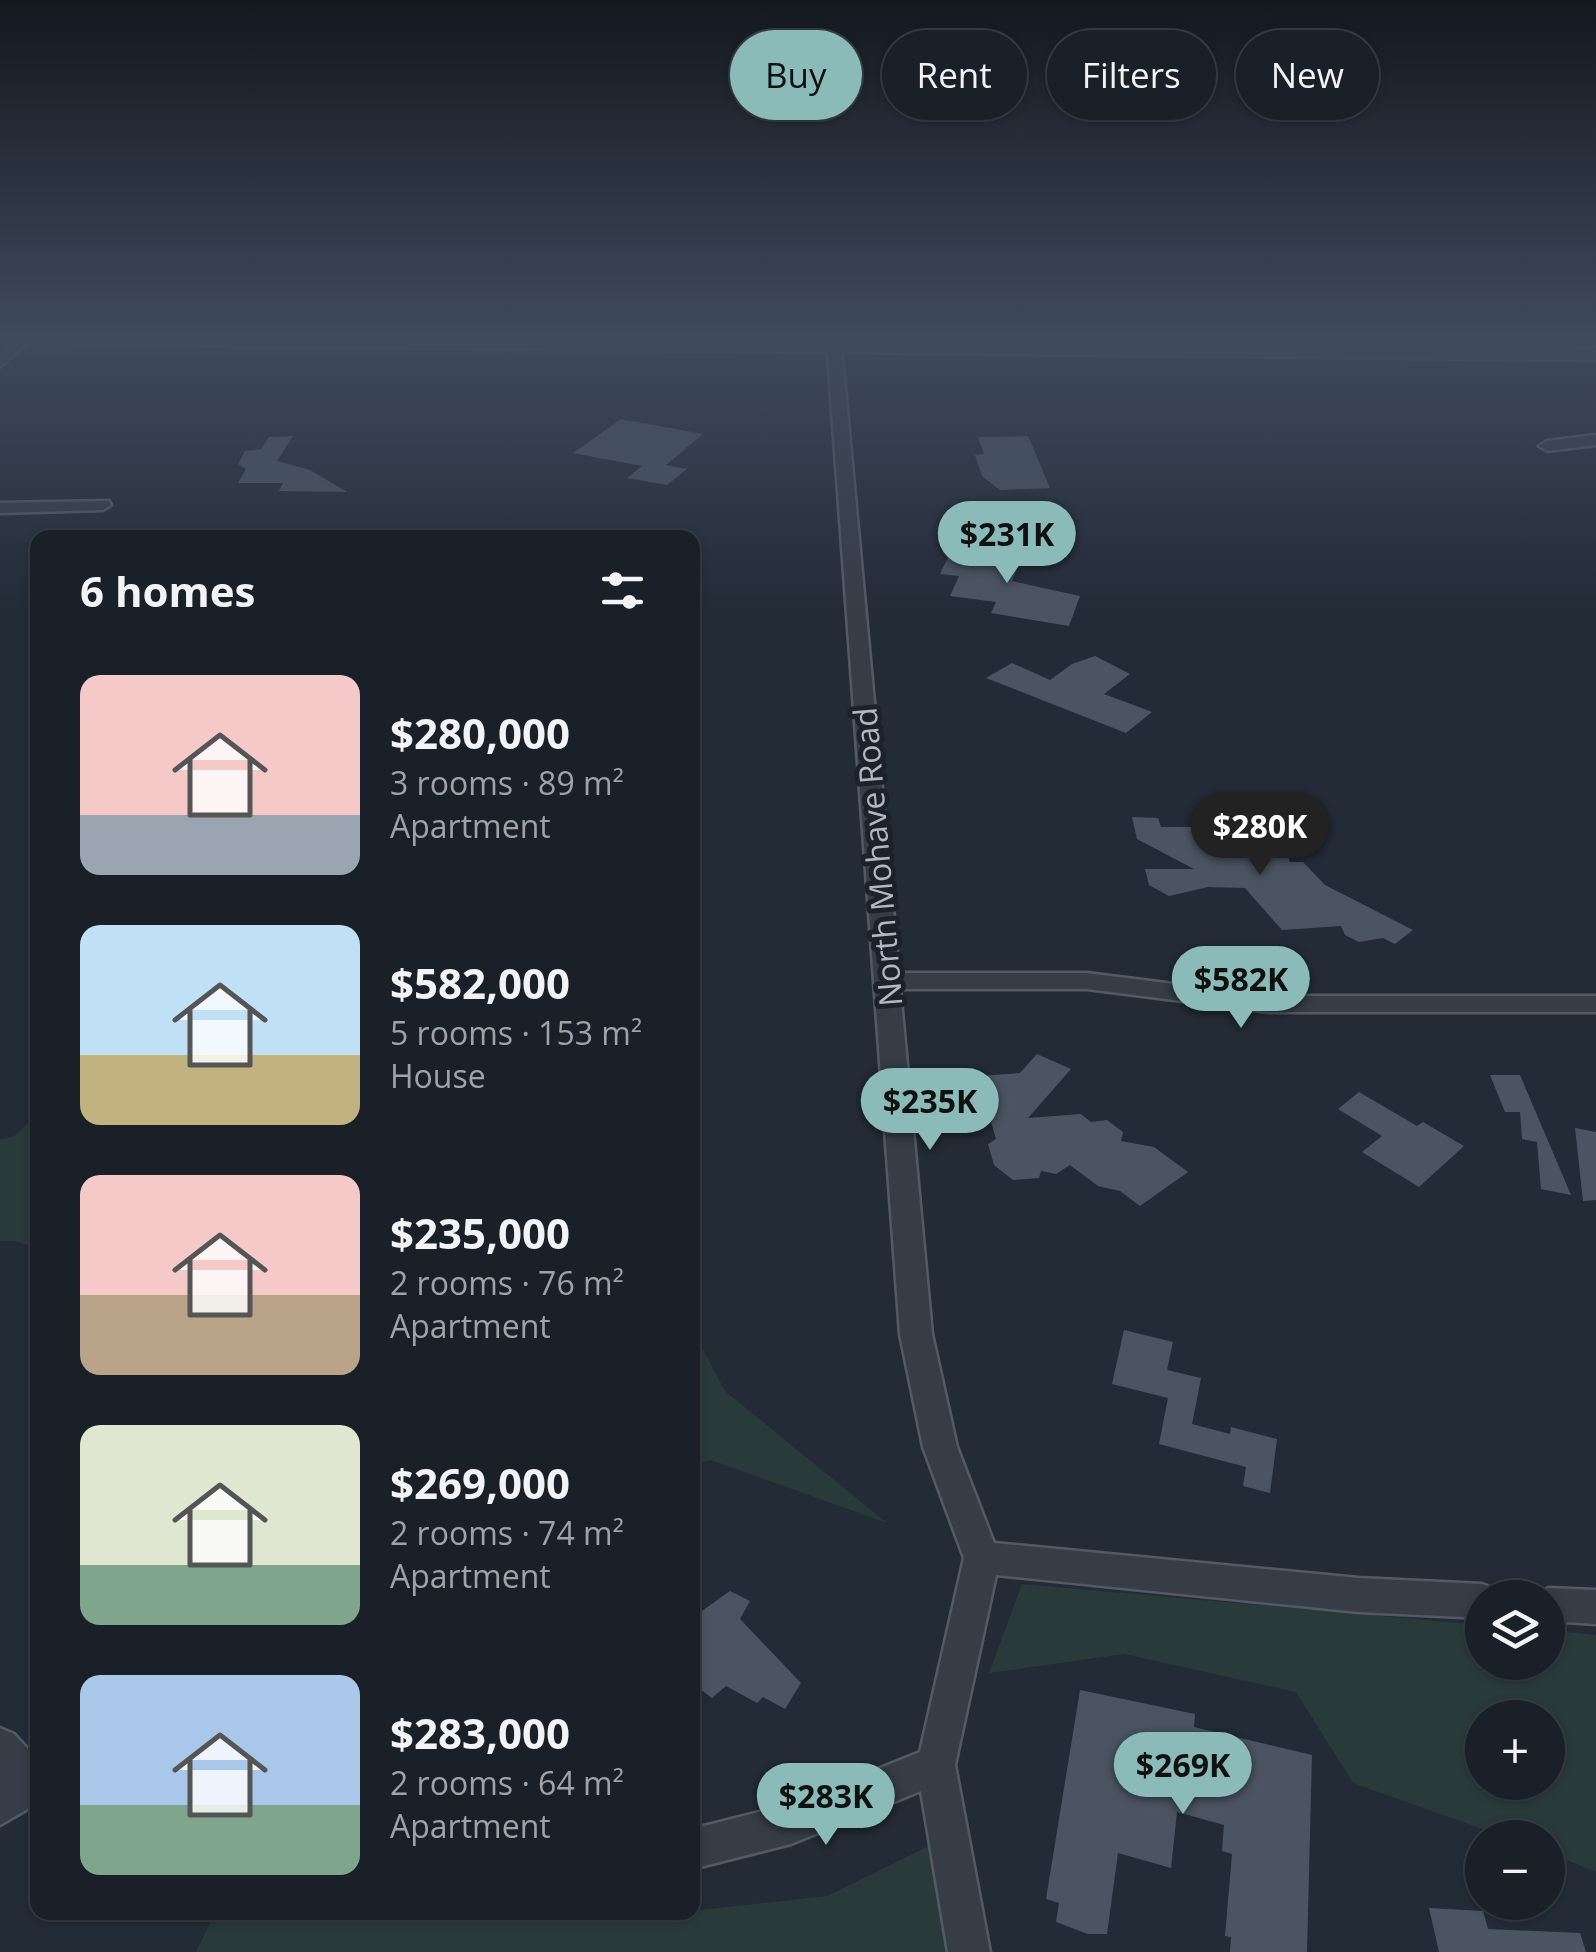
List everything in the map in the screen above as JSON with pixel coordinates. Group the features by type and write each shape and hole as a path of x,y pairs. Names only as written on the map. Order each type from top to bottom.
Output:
{"street":[{"name":"North Mohave Road","path":"851,429 878,899 889,981 916,1334 936,1434 982,1558"},
{"path":"1547,446 1596,440"},
{"path":"0,508 103,505"},
{"path":"889,981 1087,981 1269,1004 1596,1004"},
{"path":"969,1952 936,1765 982,1558 1340,1593 1465,1600"},
{"path":"1565,1606 1596,1608"},
{"path":"0,1746 22,1789"},
{"path":"700,1847 791,1824 936,1765"}],"shaded area":[{"path":"30,1121 30,1246 0,1241 0,1140 16,1135"},
{"path":"700,1344 725,1391 887,1523 711,1460 700,1463"},
{"path":"1022,1584 1465,1623 1465,1680 1565,1680 1565,1632 1596,1635 1596,1872 1565,1860 1565,1820 1465,1823 1353,1783 1296,1692 1124,1654 989,1673"},
{"path":"937,1842 952,1952 196,1952 212,1920 700,1920 700,1910 827,1896"}],"building":[{"path":"607,429 676,429 703,434 666,465 687,469 667,485 627,478 642,466 573,453"},
{"path":"293,436 277,461 310,470 347,492 279,491 283,483 238,483 246,469 238,464 245,451 261,449 269,437"},
{"path":"1028,436 1050,488 1000,490 982,476 975,455 984,454 978,437"},
{"path":"995,545 1026,549 1012,581 1080,596 1069,626 991,613 996,602 950,596 959,576 940,574 952,549 991,554"},
{"path":"1095,656 1130,674 1104,694 1152,712 1126,733 986,678 1012,663 1050,680 1072,664"},
{"path":"1132,817 1158,818 1161,827 1278,827 1290,862 1303,862 1325,885 1413,930 1395,944 1383,938 1359,942 1345,935 1341,926 1282,930 1245,888 1208,887 1169,896 1149,885 1145,869 1194,869 1137,839"},
{"path":"1037,1054 1071,1069 1028,1118 1081,1114 1091,1122 1107,1120 1123,1132 1121,1141 1154,1147 1188,1172 1140,1206 1120,1191 1098,1186 1070,1165 1056,1174 1041,1171 1039,1178 1013,1180 994,1165 988,1144 996,1139 978,1076 1020,1073"},
{"path":"1490,1075 1520,1075 1571,1195 1541,1189 1537,1142 1522,1139 1520,1112 1505,1112"},
{"path":"1359,1092 1417,1126 1423,1122 1464,1146 1419,1187 1362,1152 1382,1136 1338,1109"},
{"path":"1575,1128 1596,1132 1596,1200 1583,1201"},
{"path":"1124,1330 1173,1342 1167,1370 1201,1378 1192,1424 1230,1434 1231,1427 1277,1439 1270,1493 1243,1486 1246,1467 1159,1444 1168,1398 1112,1384"},
{"path":"730,1591 750,1601 740,1619 801,1683 785,1709 763,1697 757,1703 726,1686 712,1698 700,1689 700,1612"},
{"path":"1080,1690 1195,1714 1194,1727 1312,1755 1307,1952 1230,1952 1231,1937 1225,1936 1232,1854 1222,1851 1224,1825 1177,1812 1171,1868 1118,1853 1107,1934 1088,1934 1056,1922 1059,1903 1046,1899"},
{"path":"1429,1908 1465,1910 1465,1920 1486,1920 1488,1929 1580,1933 1586,1952 1439,1952"}]}
